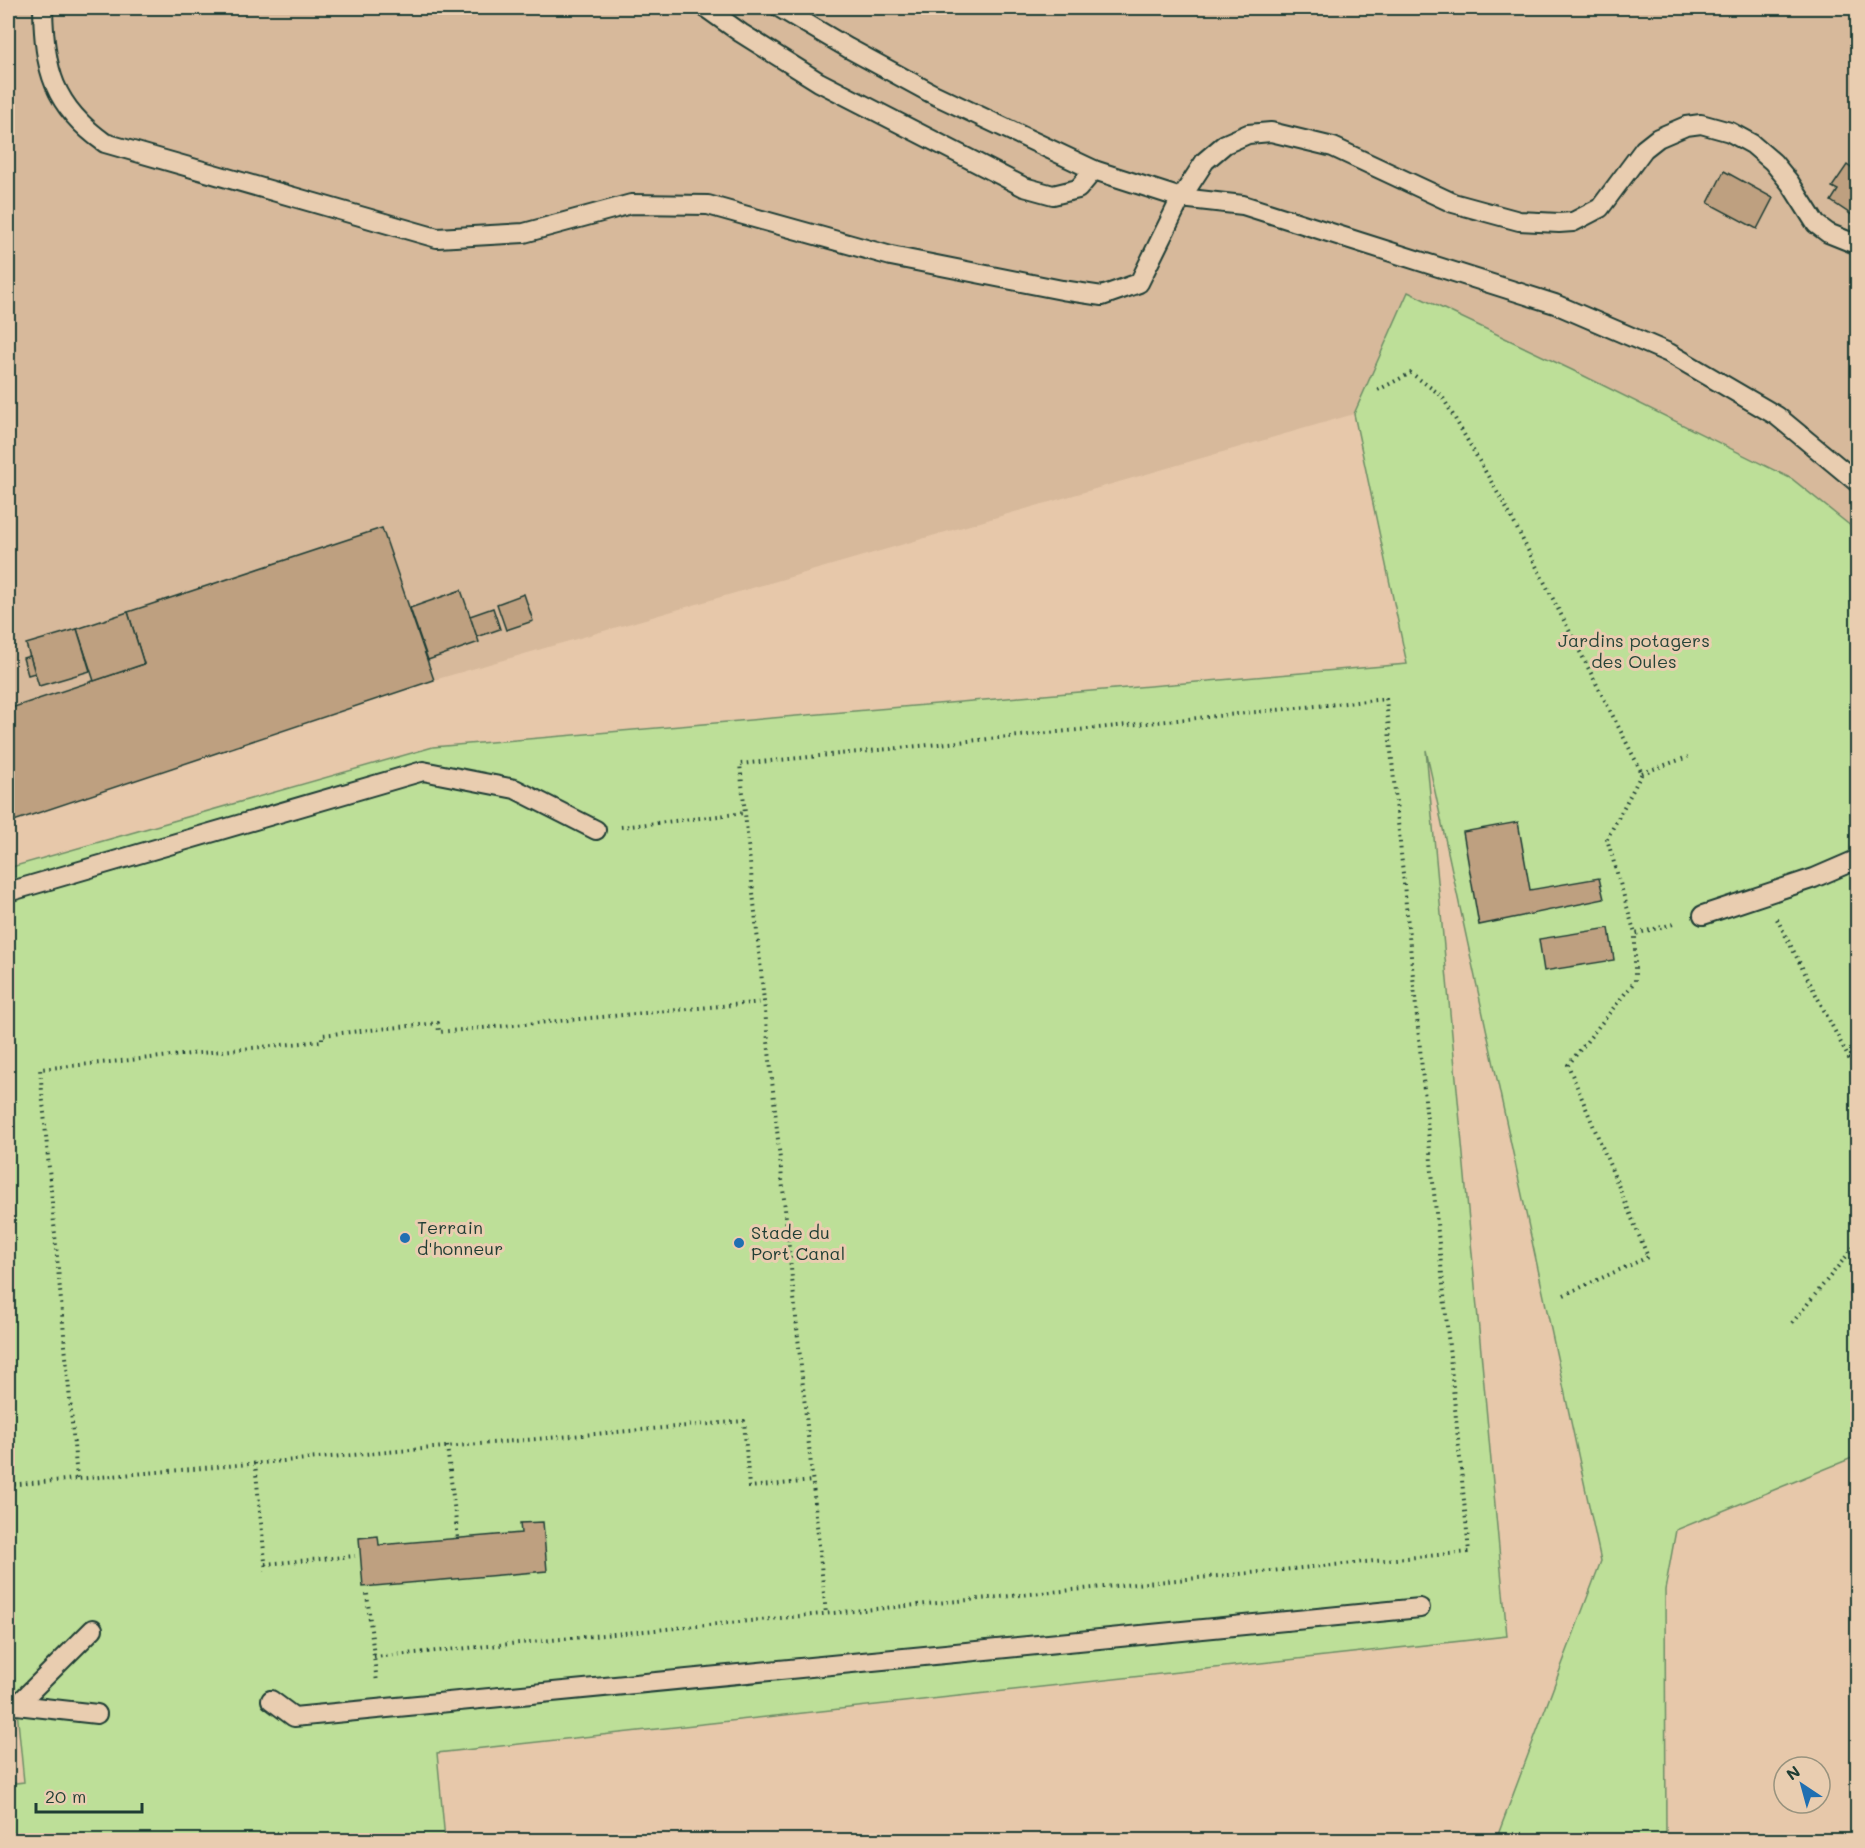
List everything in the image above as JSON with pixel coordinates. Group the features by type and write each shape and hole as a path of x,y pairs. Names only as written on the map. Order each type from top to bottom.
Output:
{"lane":[{"path":"43,8 44,41 48,66 62,99 83,127 105,143 437,238 525,233 631,204 708,205 891,256 1102,296 1138,283 1181,198 1205,161 1225,144 1248,134 1271,132 1333,147 1453,203 1518,221 1540,224 1573,222 1600,208 1644,149 1658,138 1686,126 1701,124 1730,132 1752,144 1773,162 1790,183 1816,224 1828,233 1857,245"},
{"path":"706,8 819,82 1024,187 1053,195 1078,189 1094,170"},
{"path":"780,8 931,93 1094,170 1181,198 1243,205 1555,304 1669,353 1777,416 1857,483"},
{"path":"8,892 423,771 515,789 596,830"},
{"path":"1703,915 1814,878 1857,859"},
{"path":"271,1700 294,1717 1420,1608"},
{"path":"12,1706 93,1629"},
{"path":"12,1706 98,1714"}],"path":[{"path":"1378,390 1411,374 1442,396 1508,511 1642,773"},
{"path":"374,1657 826,1614 1469,1552 1386,699 740,764 826,1614"},
{"path":"1564,1295 1648,1257 1568,1065 1635,981 1635,934 1607,839 1642,773 1688,757"},
{"path":"596,830 745,813"},
{"path":"1765,894 1857,1076"},
{"path":"1635,934 1703,915"},
{"path":"76,1478 40,1069 322,1041 322,1035 426,1024 438,1023 439,1032 764,1002"},
{"path":"1792,1323 1857,1242"},
{"path":"8,1485 744,1420 749,1487 813,1481"},
{"path":"447,1446 458,1539"},
{"path":"255,1463 266,1571"},
{"path":"265,1564 355,1556"},
{"path":"368,1594 379,1707"}],"shaded area":[{"path":"8,8 1857,8 1857,595 1408,292 1354,414 434,680 8,823"}],"green space":[{"name":"Stade du Port Canal","path":"1408,292 1792,479 1857,531 1857,1456 1676,1530 1665,1590 1666,1840 1496,1840 1601,1561 1426,750 1507,1636 437,1753 445,1840 8,1840 8,1784 24,1782 8,1618 8,868 433,747 1407,664 1354,414"}],"building":[{"path":"1847,165 1858,173 1858,219 1831,201 1838,190 1832,187"},
{"path":"1724,171 1773,198 1757,229 1708,203"},
{"path":"382,528 434,680 8,823 8,709 144,664 128,612"},
{"path":"461,590 479,642 428,660 410,608"},
{"path":"524,594 533,621 506,630 497,604"},
{"path":"493,608 500,629 477,637 470,616"},
{"path":"128,612 144,664 94,681 77,629"},
{"path":"77,629 90,671 39,686 26,644"},
{"path":"30,656 35,673 28,675 23,658"},
{"path":"1518,822 1530,890 1599,878 1604,899 1479,925 1463,832"},
{"path":"1609,928 1614,960 1544,971 1539,939"},
{"path":"543,1522 547,1571 363,1587 359,1538 378,1536 379,1545 521,1533 520,1523"}],"place":[{"name":"Terrain d'honneur","path":"405,1238"},
{"name":"Stade du Port Canal","path":"739,1243"}],"park label":[{"name":"Jardins potagers des Oules","path":"1634,651"}]}
